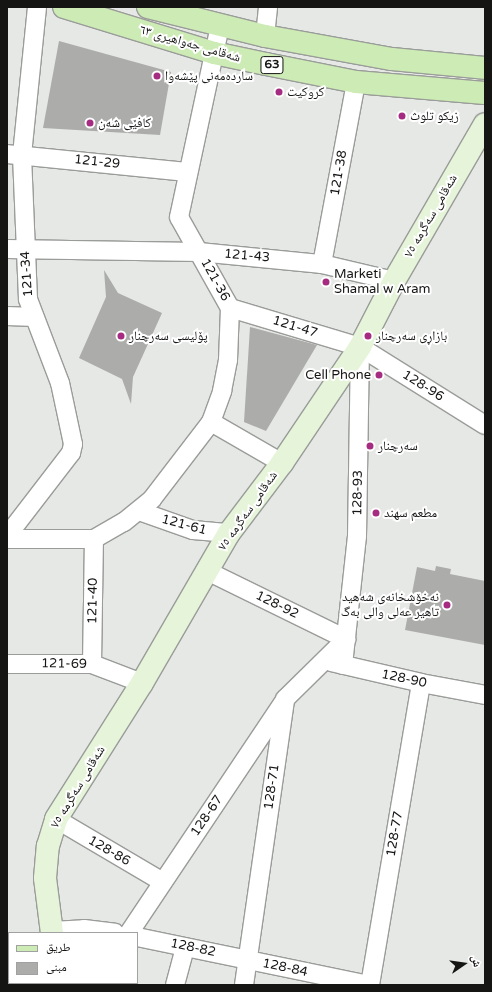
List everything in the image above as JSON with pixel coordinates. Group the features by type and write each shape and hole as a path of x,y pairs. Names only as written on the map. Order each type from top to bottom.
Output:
{"main road":[{"name":"شەقامی جەواهیری ٦٣","path":"64,7 214,53 356,82 485,93"},
{"name":"شەقامی جەواهیری ٦٣","path":"148,7 265,36 392,59 485,68"}],"street":[{"name":"121-34","path":"7,537 71,453 73,444 60,383 28,299 26,250 15,154 37,7"},
{"path":"265,36 268,7"},
{"name":"121-36","path":"94,538 124,522 152,499 211,422 222,391 228,360 230,308 179,217 220,26"},
{"name":"121-38","path":"322,264 356,82"},
{"name":"شەقامی سەگرمە ٧٥","path":"51,932 46,867 48,846 56,819 142,683 229,533 282,463 360,347 394,281 483,138"},
{"name":"121-29","path":"15,154 188,172"},
{"name":"121-43","path":"7,249 199,252 322,264 394,281"},
{"name":"121-47","path":"230,308 360,347"},
{"path":"7,316 34,317"},
{"name":"128-96","path":"360,347 485,425"},
{"name":"128-93","path":"343,665 357,536 360,347"},
{"path":"211,422 282,463"},
{"name":"121-61","path":"139,511 194,530 229,533"},
{"path":"7,537 94,538"},
{"name":"121-40","path":"92,664 94,538"},
{"name":"128-92","path":"207,572 346,639"},
{"path":"285,699 323,659 346,639"},
{"name":"128-90","path":"323,659 421,683 485,694"},
{"name":"121-69","path":"7,664 92,664 142,683"},
{"name":"128-77","path":"370,985 421,683"},
{"name":"128-67","path":"130,932 285,699"},
{"name":"128-71","path":"244,985 285,699"},
{"name":"128-86","path":"56,819 163,882"},
{"path":"51,932 84,928 109,932"},
{"name":"128-82","path":"138,937 248,960"},
{"path":"175,985 185,946"},
{"name":"128-84","path":"248,960 370,985"}],"building":[{"path":"59,41 171,72 160,135 43,128"},
{"name":"پۆلیسی سەرچنار","path":"104,270 118,293 162,313 133,377 131,404 122,379 79,358 106,297"},
{"path":"250,327 317,345 266,431 244,422"},
{"name":"نەخۆشخانەی شەهید تاهیر عەلی والی بەگ","path":"436,566 451,569 450,574 485,581 485,645 405,630 417,567 435,571"}],"place":[{"name":"ساردەمەنی پێشەوا","path":"157,76"},
{"name":"كروكيت","path":"279,92"},
{"name":"زيكو تلوث","path":"402,116"},
{"name":"کافێی شەن","path":"90,123"},
{"name":"Marketi Shamal w Aram","path":"326,282"},
{"name":"پۆلیسی سەرچنار","path":"121,336"},
{"name":"بازاڕی سەرچنار","path":"368,336"},
{"name":"Cell Phone","path":"379,375"},
{"name":"سەرچنار","path":"370,446"},
{"name":"مطعم سهند","path":"376,513"},
{"name":"نەخۆشخانەی شەهید تاهیر عەلی والی بەگ","path":"447,605"}]}
